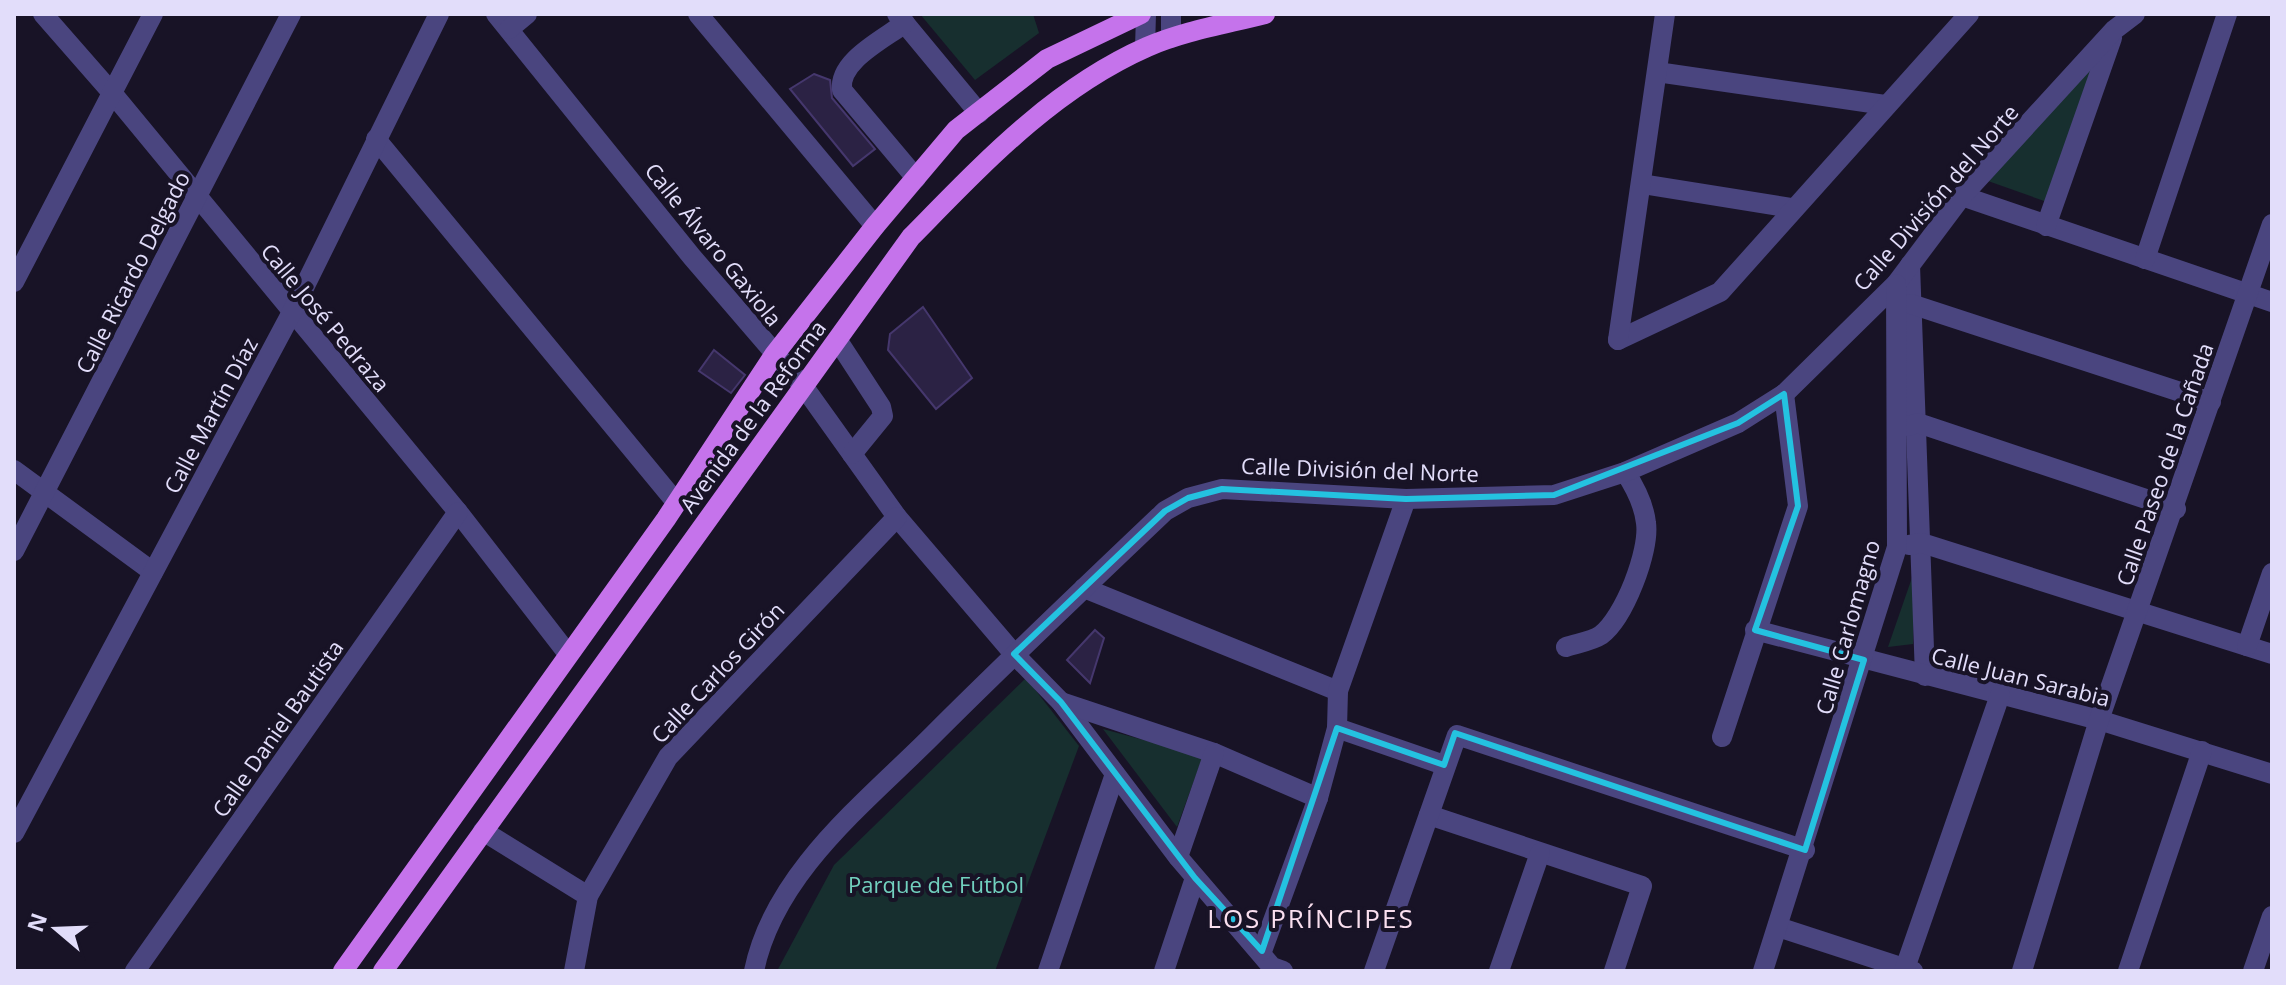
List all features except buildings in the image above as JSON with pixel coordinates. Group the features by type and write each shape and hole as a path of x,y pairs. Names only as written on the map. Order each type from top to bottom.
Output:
{"main road":[{"name":"Avenida de la Reforma","path":"343,971 485,777 774,355 875,226 956,130 1047,59 1143,14"},
{"name":"Avenida de la Reforma","path":"383,971 911,237 1008,139 1070,90 1145,48 1171,38 1265,14"}],"street":[{"name":"Calle José Pedraza","path":"43,14 113,94 291,314 458,512 568,654"},
{"path":"14,282 153,14"},
{"name":"Calle Ricardo Delgado","path":"14,551 291,14"},
{"name":"Calle Martín Díaz","path":"14,833 291,314 439,14"},
{"path":"502,21 527,14"},
{"path":"698,14 875,226"},
{"path":"1143,14 1145,48"},
{"path":"1171,14 1171,38"},
{"path":"1665,14 1618,340 1720,292 1792,208 1969,14"},
{"name":"Calle División del Norte","path":"754,971 780,907 819,850 1014,654 1165,511 1188,498 1222,489 1406,499 1554,495 1625,472 1738,423 1784,394 1896,284 1962,196 2114,30 2135,14"},
{"path":"2145,259 2227,14"},
{"path":"916,178 842,90 841,80 846,68 901,19 979,113"},
{"name":"Calle Álvaro Gaxiola","path":"502,21 774,355 804,387 897,517 1014,654 1061,702 1178,857 1273,965"},
{"path":"2046,226 2114,30"},
{"path":"1657,72 1885,105"},
{"path":"376,139 675,501"},
{"path":"1642,184 1792,208"},
{"path":"1962,196 2272,302"},
{"name":"Calle Paseo de la Cañada","path":"2022,971 2099,720 2176,509 2272,224"},
{"path":"1910,265 1925,676"},
{"name":"Calle Carlomagno","path":"1763,971 1805,850 1897,547 1896,284"},
{"path":"1911,304 2211,402"},
{"path":"838,341 881,407 883,416 852,454"},
{"path":"1722,737 1798,506 1784,394"},
{"path":"1897,429 1918,423 2176,509"},
{"path":"14,470 153,572"},
{"path":"1566,647 1598,637 1614,624 1625,604 1645,545 1647,523 1636,489 1625,472"},
{"path":"1273,965 1337,728 1338,691 1406,499"},
{"name":"Calle Daniel Bautista","path":"135,971 458,512"},
{"name":"Calle Carlos Girón","path":"574,971 588,896 668,757 897,517"},
{"path":"1897,547 1922,543 2272,654"},
{"path":"2247,646 2272,573"},
{"path":"1084,588 1338,691"},
{"name":"Calle Juan Sarabia","path":"1755,630 2099,720 2272,774"},
{"path":"1778,927 1907,970 2000,695"},
{"path":"1061,702 1214,753 1318,798"},
{"path":"1337,728 1444,765"},
{"path":"1374,971 1457,735 1805,850"},
{"path":"2128,971 2202,751"},
{"path":"1178,857 1214,753"},
{"path":"1048,971 1115,774"},
{"path":"1429,815 1642,886 1614,971"},
{"path":"483,831 588,896"},
{"path":"1499,971 1540,853"},
{"path":"1164,971 1195,878"},
{"path":"2253,971 2272,916"}],"highlighted area":[{"path":"1784,394 1798,506 1755,630 1864,660 1805,850 1455,733 1444,765 1337,728 1262,951 1195,878 1061,702 1014,654 1165,511 1188,498 1222,489 1406,499 1554,495 1738,423"}],"green space":[{"path":"920,14 1033,14 1039,33 975,80"},
{"path":"2105,46 2047,202 1988,181"},
{"path":"1915,569 1913,644 1888,647"},
{"name":"Parque de Fútbol","path":"1026,678 1079,746 995,971 777,971 834,865"},
{"path":"1103,729 1203,756 1177,827"}],"district":[{"name":"LOS PRÍNCIPES","path":"1311,918"}]}
